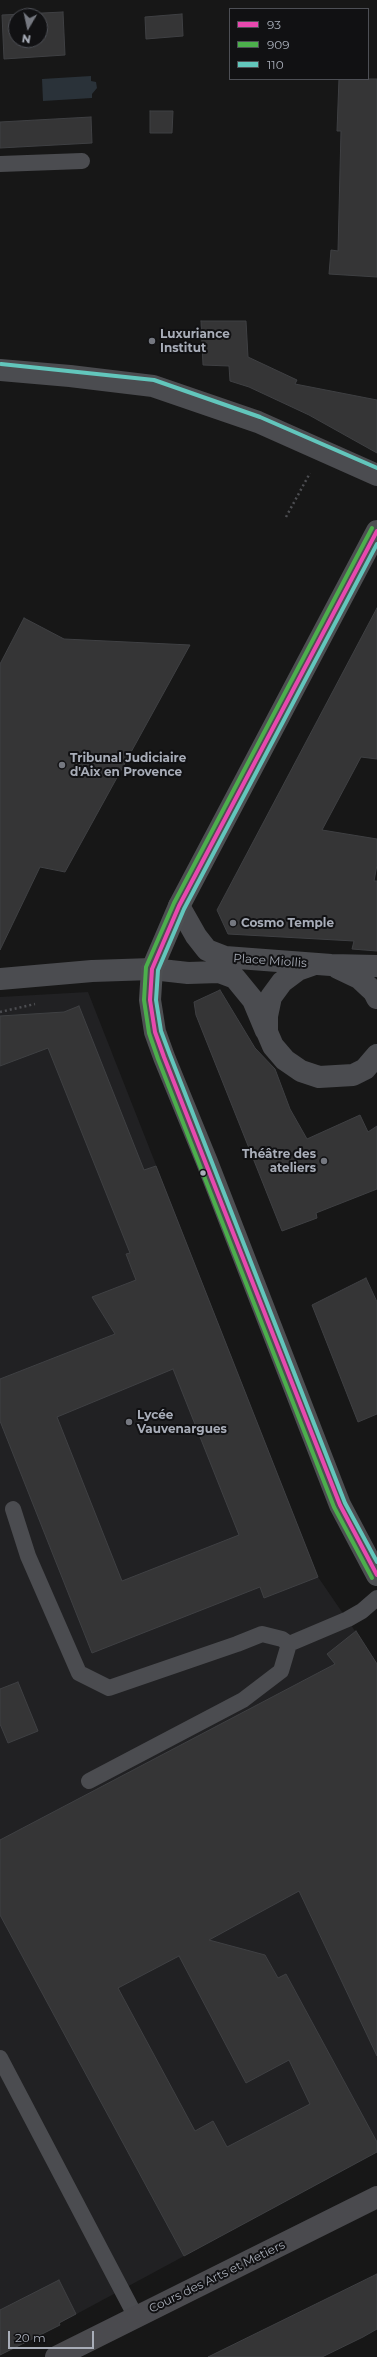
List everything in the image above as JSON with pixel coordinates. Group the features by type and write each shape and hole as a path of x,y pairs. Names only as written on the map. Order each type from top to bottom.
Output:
{"main road":[{"path":"377,531 179,906 152,969 150,1000 155,1032 159,1044 207,1162 340,1505 377,1575"},
{"name":"Cours des Arts et Metiers","path":"56,2357 377,2197"}],"street":[{"path":"0,370 70,376 153,386 258,422 377,475"},
{"name":"Place Miollis","path":"179,906 196,936 207,950 225,957 323,965 377,966"},
{"name":"Place Miollis","path":"267,1032 267,1016 271,997 278,987 298,970 323,965 359,978 374,992 377,998"},
{"name":"Place Miollis","path":"0,979 92,971 152,969 188,973 219,972 235,978 253,1000 273,1046 286,1060 301,1071 319,1077 353,1075 365,1069 376,1059"}],"lane":[{"path":"0,164 82,162"},
{"path":"13,1509 28,1556 78,1673 109,1688 262,1634 282,1639 289,1644"},
{"path":"89,1781 243,1700 281,1670 289,1644 348,1619 362,1611 377,1598"},
{"path":"0,2058 136,2317"}],"path":[{"path":"286,517 322,451"}],"shaded area":[{"path":"91,76 91,81 96,82 97,88 92,94 92,98 43,101 42,79"},
{"path":"88,992 318,1577 377,1663 377,2152 60,2323 60,2325 0,2355 0,997"}],"building":[{"path":"63,12 65,55 4,59 2,15 8,15 8,48 48,48 48,13"},
{"path":"182,14 183,36 146,39 145,17"},
{"path":"377,79 377,277 329,274 331,250 338,251 341,131 337,131 339,80"},
{"path":"150,111 173,111 172,133 150,133"},
{"path":"91,117 92,143 0,148 0,122"},
{"path":"201,321 246,321 248,357 297,380 295,384 377,400 377,453 309,415 249,387 230,381 229,366 203,365"},
{"path":"377,608 377,759 361,757 322,830 377,839 377,865 374,881 377,881 377,951 352,949 354,941 228,934 217,910"},
{"name":"Tribunal Judiciaire d'Aix en Provence","path":"24,618 64,639 190,645 65,872 40,867 0,950 0,664"},
{"path":"220,990 255,1048 275,1069 290,1109 307,1139 360,1115 368,1132 377,1126 377,1189 316,1213 317,1218 282,1231 196,1015 194,1002"},
{"path":"79,1006 144,1170 156,1166 318,1577 264,1598 260,1587 92,1653 0,1421 0,1379 115,1334 92,1297 136,1280 126,1254 130,1253 48,1048 0,1066 0,1016 64,1012","holes":["173,1369 239,1535 122,1581 57,1417"]},
{"path":"366,1278 377,1302 377,1414 358,1422 312,1305"},
{"path":"356,1631 377,1664 377,2056 299,1891 209,1940 265,1955 278,1978 286,1974 377,2142 377,2152 184,2256 0,1915 0,1840 335,1664 327,1654","holes":["179,1956 246,2083 289,2060 310,2104 227,2147 213,2121 195,2131 118,1988"]},
{"path":"18,1682 38,1731 8,1743 0,1724 0,1689"},
{"path":"377,2274 377,2329 363,2337 322,2357 208,2357"},
{"path":"59,2280 76,2314 59,2323 60,2325 0,2355 0,2310"}],"transit line":[{"name":"110","path":"1,364 154,380 260,417 377,468"},
{"name":"909","path":"372,528 174,903 146,967 144,1000 149,1033 158,1059 334,1507 372,1578"},
{"name":"93","path":"377,531 179,906 152,969 150,1000 155,1032 164,1057 340,1505 377,1575"},
{"name":"110","path":"377,544 184,909 158,970 156,1000 161,1031 170,1055 345,1503 377,1562"}],"place":[{"name":"Luxuriance Institut","path":"152,341"},
{"name":"Tribunal Judiciaire d'Aix en Provence","path":"62,765"},
{"name":"Cosmo Temple","path":"233,923"},
{"name":"Théâtre des ateliers","path":"324,1161"},
{"name":"Lycée Vauvenargues","path":"129,1422"}]}
